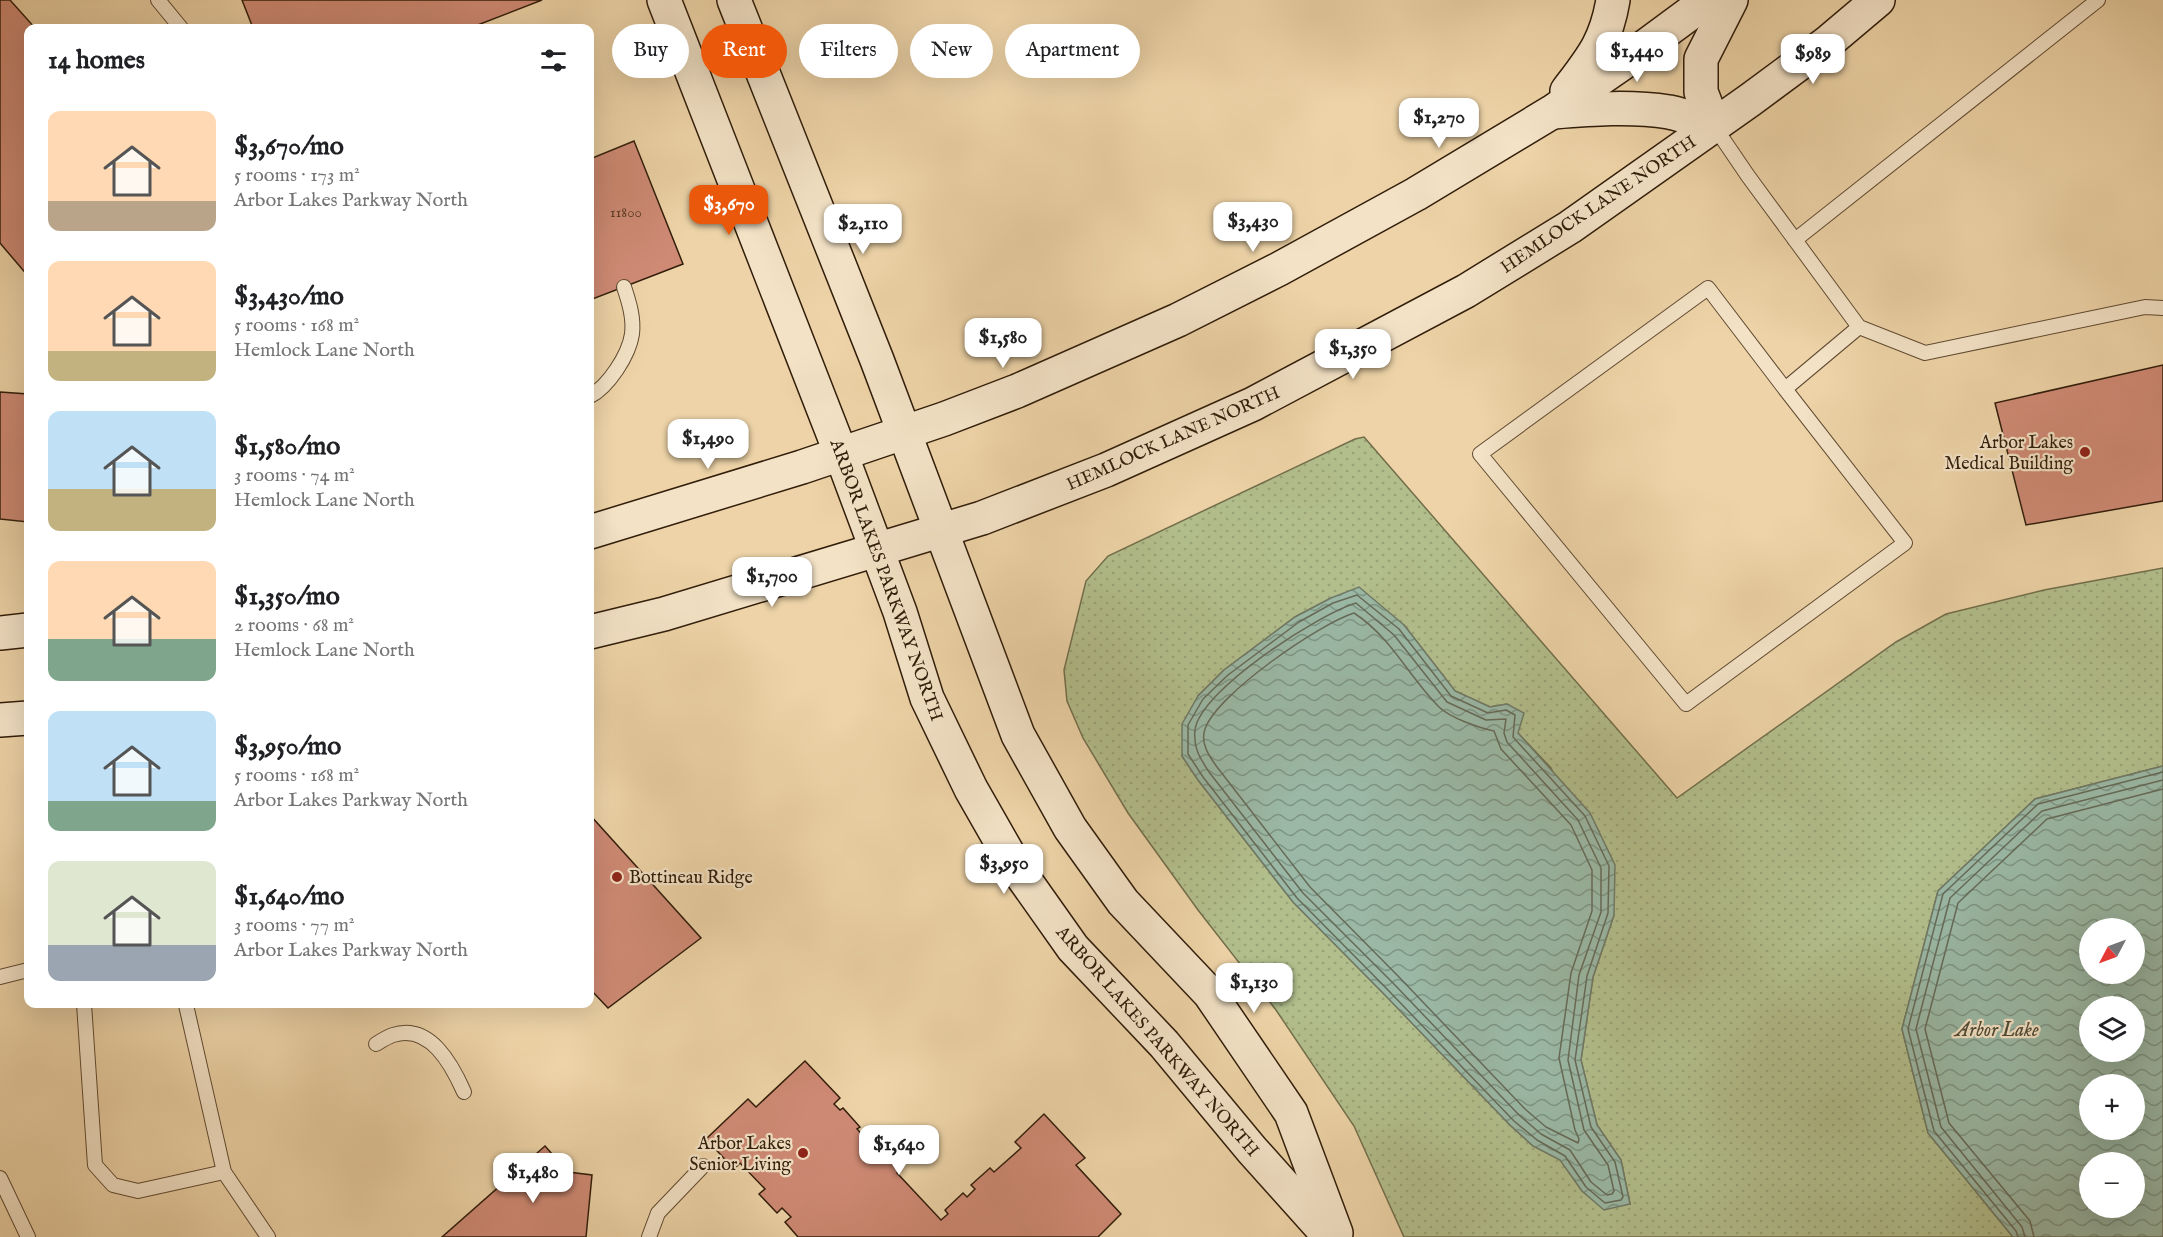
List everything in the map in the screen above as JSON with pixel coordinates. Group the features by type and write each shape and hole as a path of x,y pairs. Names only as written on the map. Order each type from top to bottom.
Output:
{"main road":[{"name":"ARBOR LAKES PARKWAY NORTH","path":"664,0 842,454 900,612 927,698 970,789 1015,866 1073,948 1164,1044 1252,1150 1330,1237"},
{"path":"734,0 904,433 1018,735 1070,828 1123,902 1210,994 1291,1113 1338,1237"},
{"path":"1552,112 1595,54 1606,33 1613,0"},
{"path":"594,531 904,433 1017,391 1178,320 1407,199 1552,112 1708,0"},
{"path":"1714,126 1701,92 1701,59 1731,0"},
{"name":"HEMLOCK LANE NORTH","path":"594,631 664,614 940,531 1032,500 1106,470 1253,404 1466,291 1570,227 1827,43 1878,0"},
{"path":"1552,112 1614,108 1639,109 1671,113 1714,126"},
{"path":"0,633 24,630"},
{"path":"0,720 24,718"}],"lane":[{"path":"158,0 178,24"},
{"path":"1795,240 2098,0"},
{"path":"1714,126 1859,327 1926,352 2145,308 2163,308"},
{"path":"594,394 599,391 619,366 632,335 631,310 624,287"},
{"path":"1708,288 1785,389 1905,543 1686,704 1480,454 1708,288"},
{"path":"1785,389 1859,327"},
{"path":"0,977 24,971"},
{"path":"84,1008 95,1165 112,1185 138,1191 224,1172"},
{"path":"187,1008 224,1172 268,1237"},
{"path":"376,1044 393,1035 414,1033 440,1048 464,1092"},
{"path":"649,1237 658,1213 703,1166"},
{"path":"0,1178 28,1237"}],"green space":[{"path":"1364,437 1677,798 1896,642 1946,614 2044,590 2163,568 2163,766 2035,799 1938,891 1902,1029 1928,1133 2013,1237 1404,1237 1354,1126 1276,1010 1198,910 1128,813 1083,738 1067,701 1064,670 1086,581 1108,556 1355,439","holes":["1331,598 1404,625 1455,691 1490,707 1507,704 1518,733 1551,768 1614,915 1593,977 1581,1060 1597,1125 1621,1160 1630,1204 1591,1198 1582,1191 1561,1160 1533,1146 1510,1125 1293,902 1182,756 1198,696 1224,670 1295,617"]}],"water":[{"path":"1359,587 1404,625 1455,691 1490,707 1507,704 1524,713 1518,733 1590,813 1615,865 1614,915 1593,977 1581,1060 1597,1125 1621,1160 1630,1204 1604,1210 1582,1191 1560,1160 1533,1146 1510,1125 1293,902 1182,756 1182,724 1198,696 1224,670 1295,617 1331,598"},
{"name":"Arbor Lake","path":"2163,766 2163,1237 2013,1237 1928,1133 1902,1029 1938,891 2035,799"}],"building":[{"path":"0,0 10,0 31,24 24,24 24,271 0,243"},
{"path":"242,0 542,0 480,24 251,24"},
{"path":"634,141 683,264 594,298 594,157"},
{"name":"Arbor Lakes Medical Building","path":"2163,365 2163,501 2026,525 1995,403"},
{"path":"0,392 24,394 24,522 0,519"},
{"name":"Bottineau Ridge","path":"594,819 701,938 608,1008 594,993"},
{"name":"Arbor Lakes Senior Living","path":"805,1061 840,1098 834,1104 840,1110 843,1108 860,1127 857,1129 871,1144 875,1140 901,1169 897,1173 941,1220 948,1214 945,1210 963,1193 967,1197 975,1189 971,1185 990,1168 994,1172 1021,1148 1015,1142 1044,1114 1085,1158 1076,1165 1121,1214 1098,1237 798,1237 785,1222 791,1217 782,1208 777,1213 759,1194 765,1189 740,1163 734,1169 706,1139 748,1099 756,1107"},
{"path":"545,1146 568,1172 592,1175 586,1237 442,1237"}],"place":[{"name":"Arbor Lakes Medical Building","path":"2085,452"},
{"name":"Bottineau Ridge","path":"617,877"},
{"name":"Arbor Lakes Senior Living","path":"803,1153"}]}
